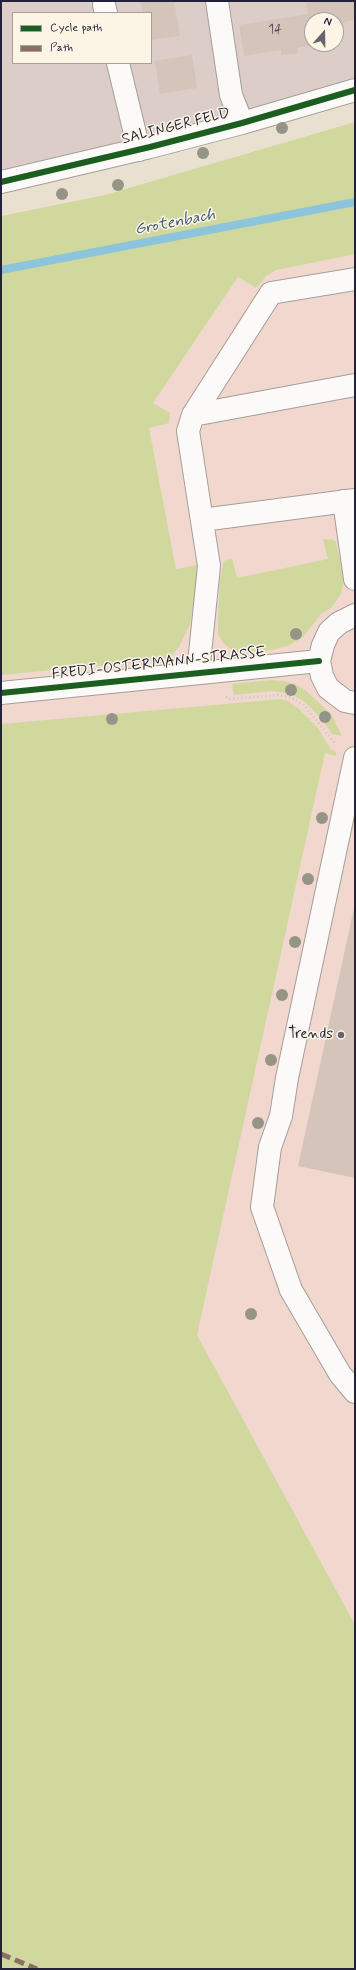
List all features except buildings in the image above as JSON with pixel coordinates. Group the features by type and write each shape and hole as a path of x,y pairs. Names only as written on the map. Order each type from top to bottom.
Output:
{"street":[{"path":"217,1 231,95 242,123"},
{"path":"118,64 139,150"},
{"name":"SALINGER FELD","path":"1,182 139,150 242,123 355,90"},
{"path":"198,673 209,566 188,431 193,416 271,293 355,279"},
{"path":"193,416 355,385"},
{"path":"202,520 350,501 355,579"},
{"path":"355,615 339,623 329,632 323,645 319,662 322,676 328,688 346,701 355,703"},
{"name":"FREDI-OSTERMANN-STRASSE","path":"1,692 319,662"},
{"path":"348,750 280,1116 270,1147 262,1207 291,1290 340,1374 355,1392"}],"path":[{"path":"198,673 229,699 279,694 290,697 304,705 334,742 348,750"}],"shaded area":[{"path":"1,1 355,1 355,80 129,145 1,171"},
{"path":"355,245 355,1644 197,1335 325,752 335,756 318,728 281,699 1,724 1,675 161,660 197,565 176,569 149,428 152,403 238,277"}],"green space":[{"path":"355,122 355,254 276,270 266,276 256,288 238,277 153,403 170,413 169,423 149,428 176,569 197,565 195,595 190,624 179,647 173,654 161,660 1,675 1,216 105,195"},
{"path":"323,539 334,540 336,542 344,580 341,594 332,607 321,614 303,637 288,646 262,652 242,654 232,650 223,643 218,634 218,619 220,580 224,561 232,558 237,578 328,559"},
{"path":"270,680 295,684 305,690 331,714 342,736 332,734 321,718 304,701 290,694 274,691 234,695 232,684"},
{"path":"281,699 288,701 300,710 318,728 331,750 336,752 336,756 325,753 197,1335 355,1625 355,1969 1,1969 1,724"}],"waterway":[{"name":"Grotenbach","path":"1,270 355,202"}],"marked path":[{"path":"1,1954 37,1969"}],"cycle path":[{"path":"1,182 150,147 242,123 355,90"},
{"path":"1,693 319,661"}],"place":[{"name":"Trends","path":"341,1035"}]}
